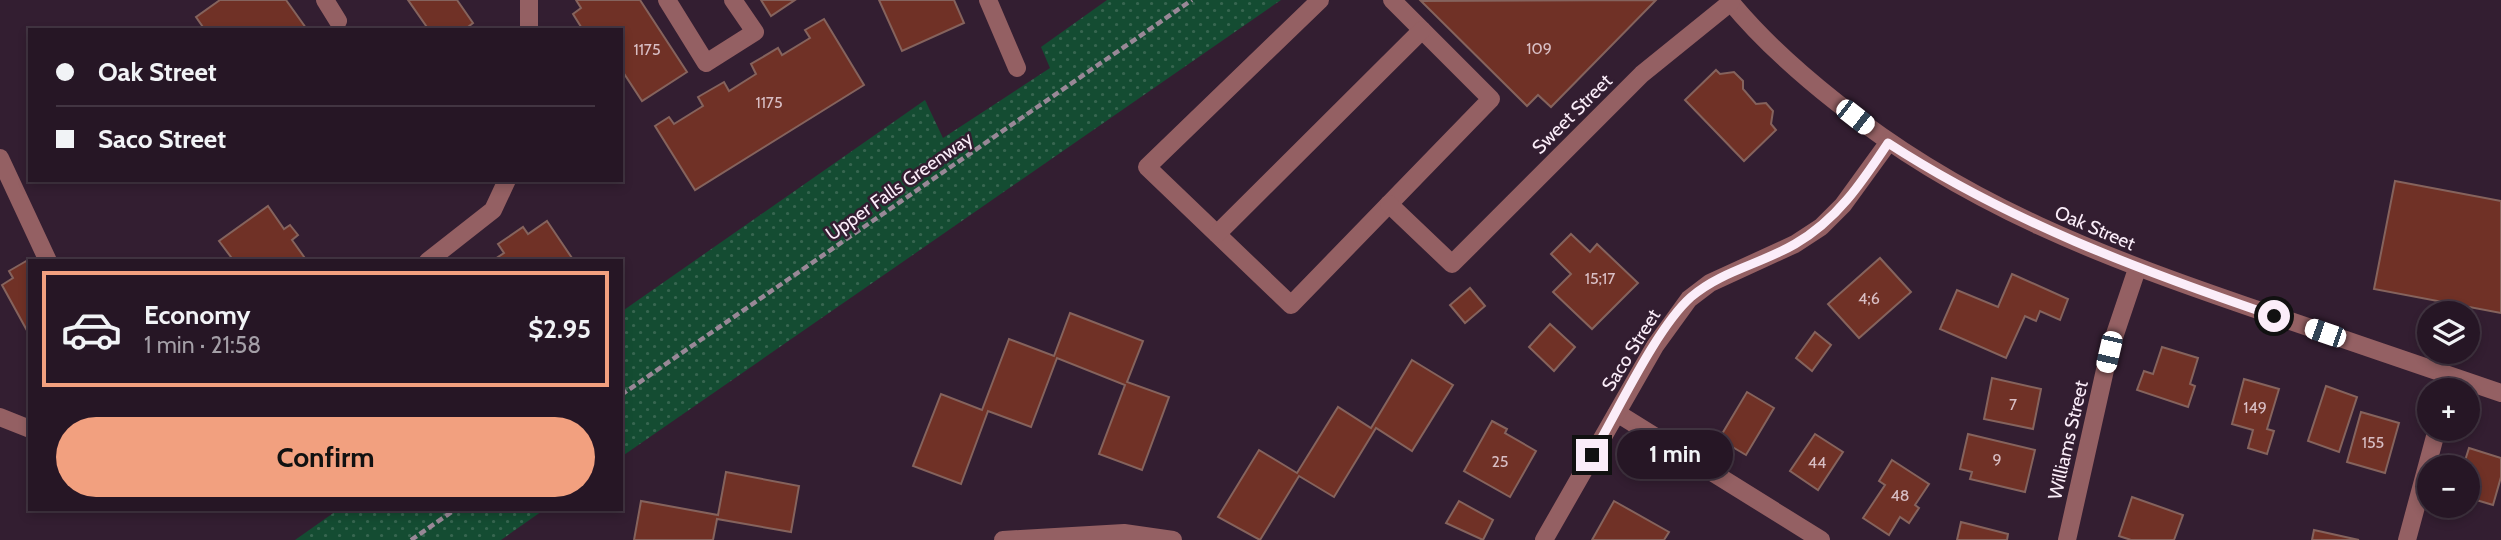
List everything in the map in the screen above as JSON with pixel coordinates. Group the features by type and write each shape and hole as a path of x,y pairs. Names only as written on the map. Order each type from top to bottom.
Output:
{"street":[{"path":"325,0 338,21"},
{"path":"528,28 529,0"},
{"path":"667,0 706,63 755,32 733,0"},
{"path":"988,0 1017,68"},
{"path":"1320,0 1147,166 1291,304 1491,99 1392,0"},
{"name":"Oak Street","path":"1730,1 1790,63 1888,143 1950,182 2022,220 2137,269 2436,378"},
{"name":"Sweet Street","path":"1389,204 1452,264 1642,74 1730,1"},
{"path":"1217,234 1422,30"},
{"name":"Saco Street","path":"1544,540 1655,346 1689,299 1710,282 1795,244 1821,227 1843,205 1888,143"},
{"path":"0,158 47,259"},
{"path":"431,259 493,210 506,182"},
{"name":"Williams Street","path":"2067,540 2109,352 2137,269"},
{"name":"Oak Street","path":"2480,389 2501,393"},
{"path":"1616,413 1821,540"},
{"path":"0,417 28,428"},
{"path":"2407,540 2434,441"},
{"path":"1003,540 1124,533 1173,540"}],"path":[{"name":"Upper Falls Greenway","path":"623,394 1192,0"},
{"path":"411,540 453,511"}],"green space":[{"path":"1107,0 1281,0 623,456 623,311 925,100 943,138 1050,68 1041,47"},
{"path":"336,511 542,511 501,540 295,540"}],"building":[{"path":"220,0 286,0 306,28 204,28 196,17"},
{"path":"408,0 457,0 473,23 469,28 428,28"},
{"path":"576,0 640,0 687,72 642,101 623,72 623,28 582,28 573,14 581,8"},
{"path":"761,0 795,0 771,16"},
{"path":"879,0 954,0 964,23 902,51"},
{"path":"1656,0 1551,107 1538,95 1527,106 1421,1"},
{"path":"824,19 864,85 695,190 655,126 669,117 674,124 703,106 698,97 724,82 729,91 756,74 751,64 778,48 782,55 810,38 805,30"},
{"path":"1716,70 1720,74 1734,72 1743,81 1743,89 1756,104 1766,103 1773,111 1771,124 1776,130 1744,161 1685,100"},
{"path":"2395,181 2501,201 2501,313 2480,309 2480,301 2438,301 2374,289"},
{"path":"268,206 284,229 290,225 298,235 292,240 306,259 232,259 219,241"},
{"path":"547,221 573,259 495,259 504,253 498,244 523,227 528,234"},
{"path":"1571,234 1590,252 1597,244 1638,283 1592,329 1553,292 1571,274 1551,254"},
{"path":"1880,258 1911,292 1859,338 1828,304"},
{"path":"28,260 28,332 2,285 13,278 9,271"},
{"path":"2012,274 2068,299 2060,320 2040,311 2036,321 2025,316 2006,358 1940,329 1957,290 1998,307"},
{"path":"1470,288 1485,306 1465,323 1450,305"},
{"path":"1070,313 1143,341 1127,382 1169,397 1142,470 1099,454 1125,385 1057,358 1031,427 988,411 961,484 913,466 941,394 982,410 1009,339 1054,356"},
{"path":"1550,324 1575,347 1554,371 1529,347"},
{"path":"1815,332 1831,345 1812,371 1796,358"},
{"path":"2162,347 2198,358 2190,384 2195,386 2188,407 2137,390 2144,371 2153,374"},
{"path":"1412,360 1453,385 1412,451 1376,428 1334,497 1299,476 1260,540 1218,517 1259,450 1297,473 1338,407 1371,428"},
{"path":"1992,378 2041,389 2033,429 1984,419"},
{"path":"2244,379 2279,389 2267,429 2274,431 2267,454 2248,448 2253,430 2232,424"},
{"path":"2326,386 2357,397 2339,452 2308,441"},
{"path":"1747,392 1774,408 1746,455 1719,439"},
{"path":"2361,412 2399,423 2385,473 2347,462"},
{"path":"1492,421 1507,429 1505,433 1536,451 1510,497 1464,471"},
{"path":"1815,434 1843,452 1818,490 1790,471"},
{"path":"1968,434 2035,450 2025,492 1970,479 1972,472 1960,469"},
{"path":"2469,448 2501,458 2501,477 2493,505 2480,501 2480,455 2467,455"},
{"path":"1892,460 1929,484 1915,505 1919,508 1909,523 1900,517 1889,535 1863,518 1885,485 1879,481"},
{"path":"726,472 799,486 791,532 717,519 713,540 634,540 641,501 718,515"},
{"path":"2132,497 2183,515 2174,540 2131,540 2119,536"},
{"path":"1459,501 1493,520 1483,540 1446,523"},
{"path":"1614,501 1669,532 1664,540 1592,540"},
{"path":"1961,522 2008,534 2007,540 1957,540"},
{"path":"2314,530 2359,540 2312,540"}],"route":[{"path":"1592,455 1655,346 1689,299 1710,282 1795,244 1821,227 1864,179 1888,143 1950,182 2022,220 2137,269 2274,316"}]}
